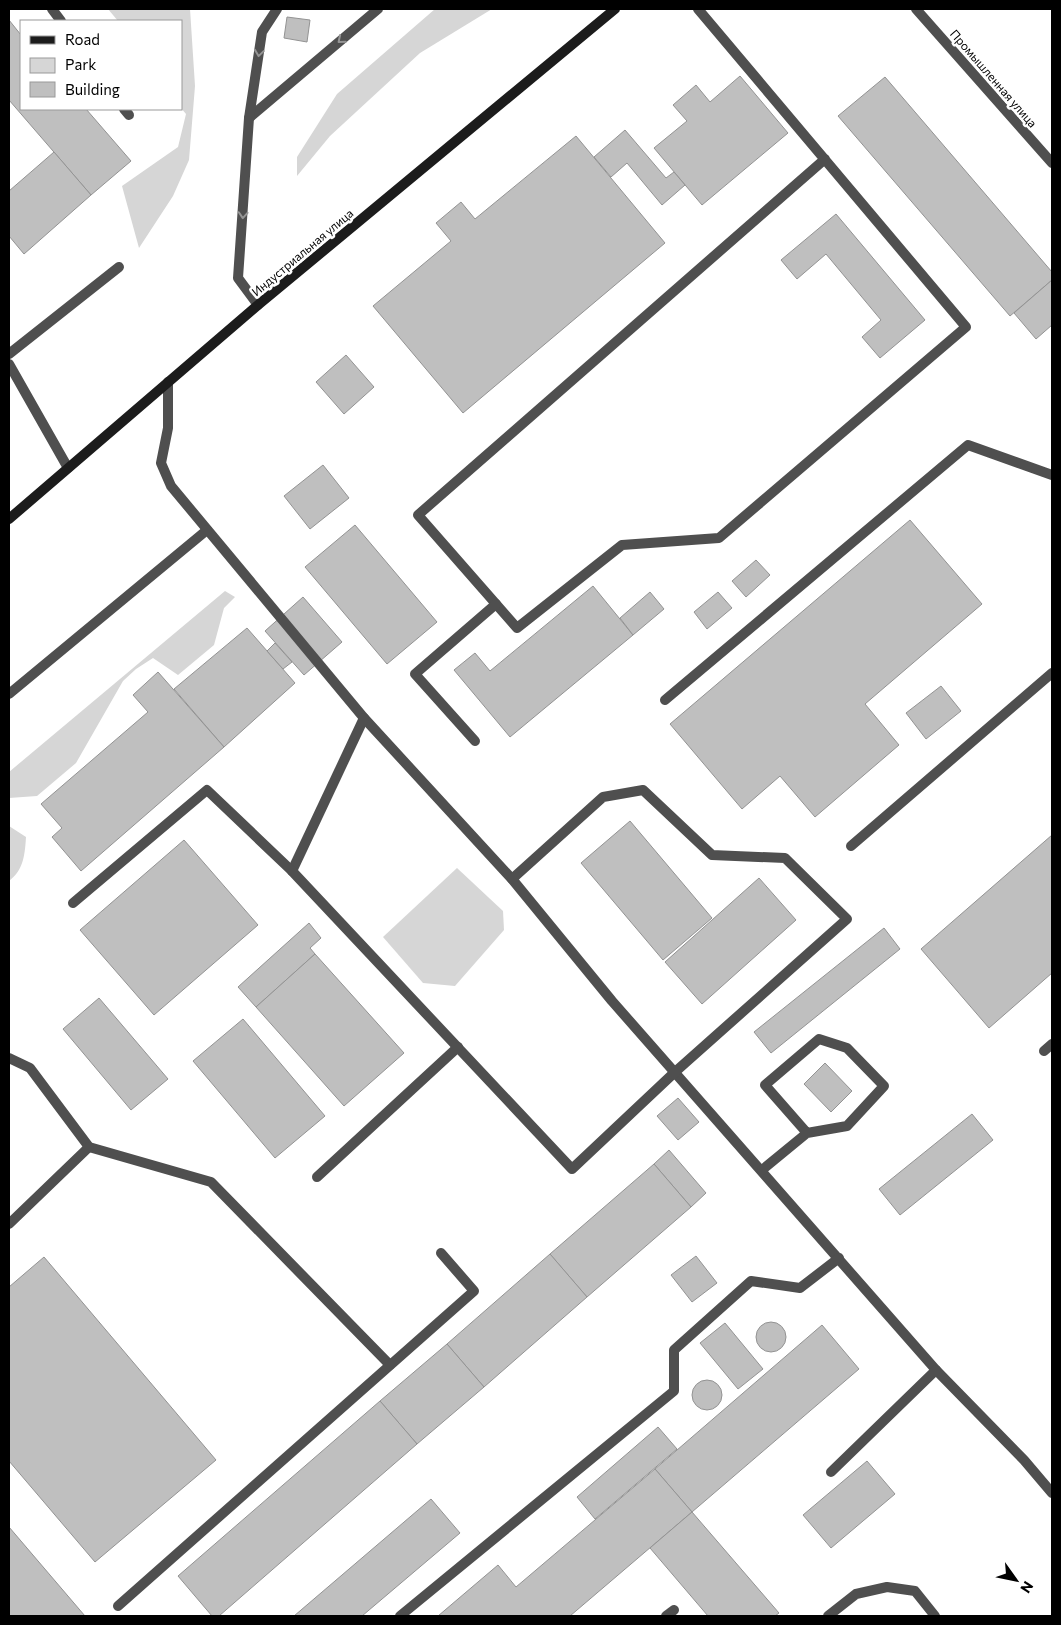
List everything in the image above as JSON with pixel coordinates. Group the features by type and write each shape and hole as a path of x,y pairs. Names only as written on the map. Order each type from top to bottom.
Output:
{"main road":[{"name":"Индустриальная улица","path":"9,519 258,305 615,9"}],"street":[{"path":"52,9 60,20"},
{"path":"258,305 238,278 249,118 262,32 277,9"},
{"path":"249,118 378,9"},
{"path":"698,9 966,327 719,538 622,544 517,628 418,515 824,159"},
{"name":"Промышленная улица","path":"916,9 1052,163"},
{"path":"9,354 119,267"},
{"path":"9,364 68,468"},
{"path":"168,382 168,428 161,464 171,486 364,718 512,879 612,1001 936,1370 1024,1460 1052,1493"},
{"path":"665,700 968,445 1052,475"},
{"path":"9,694 207,530"},
{"path":"475,741 415,674 496,604"},
{"path":"851,846 1052,673"},
{"path":"292,871 364,718"},
{"path":"73,902 208,790 292,871 572,1169 675,1072 847,919 785,858 712,855 643,790 603,798 512,879"},
{"path":"762,1170 807,1134 847,1126 884,1086 847,1048 819,1039 765,1085 807,1134"},
{"path":"1044,1051 1052,1044"},
{"path":"318,1177 458,1048"},
{"path":"9,1058 30,1068 89,1147 211,1182 390,1365"},
{"path":"9,1224 89,1147"},
{"path":"118,1606 474,1291 441,1253"},
{"path":"400,1616 674,1391 674,1350 751,1281 800,1288 839,1258"},
{"path":"831,1472 936,1370"},
{"path":"828,1616 856,1594 887,1587 915,1591 935,1616"}],"green space":[{"path":"108,9 190,9 195,86 189,160 173,196 139,248 122,186 178,147 186,114 182,109 182,20 117,20"},
{"path":"435,9 492,9 420,53 330,136 297,176 297,157 337,94"},
{"path":"225,591 235,597 224,608 214,645 178,675 153,658 136,669 123,681 76,763 37,796 9,798 9,772"},
{"path":"9,826 26,837 21,866 9,881"},
{"path":"457,868 503,911 504,930 455,986 423,983 383,937"}],"building":[{"path":"287,17 310,20 307,42 284,38"},
{"path":"9,20 20,34 20,110 87,110 131,161 91,195 9,100"},
{"path":"740,76 788,133 702,205 654,148 687,121 673,105 696,85 710,102"},
{"path":"885,77 1052,272 1052,280 1010,316 838,116"},
{"path":"625,130 666,178 674,172 685,185 662,205 627,163 611,177 594,157"},
{"path":"576,136 665,243 463,413 373,306 451,241 436,223 461,202 475,219"},
{"path":"54,152 91,195 24,254 9,236 9,191"},
{"path":"836,214 925,320 880,358 862,337 881,320 826,254 797,279 781,260"},
{"path":"1052,280 1052,325 1036,339 1014,313"},
{"path":"346,355 374,387 344,414 316,382"},
{"path":"323,465 349,498 310,529 284,496"},
{"path":"910,520 982,604 865,704 899,745 815,817 780,776 742,809 670,724"},
{"path":"355,525 437,622 387,664 305,567"},
{"path":"756,560 770,575 746,597 732,581"},
{"path":"593,586 633,635 510,737 454,670 475,653 490,671"},
{"path":"650,592 664,609 633,635 620,618"},
{"path":"718,592 732,608 707,629 694,612"},
{"path":"303,597 342,642 304,675 265,631"},
{"path":"247,628 295,683 224,747 174,689"},
{"path":"275,643 292,662 283,669 267,651"},
{"path":"158,672 224,747 81,871 52,837 62,828 41,804 148,712 133,695"},
{"path":"941,686 961,711 926,739 906,713"},
{"path":"630,821 712,918 663,960 581,863"},
{"path":"1052,835 1052,973 989,1028 921,949"},
{"path":"184,840 258,925 154,1015 80,930"},
{"path":"759,878 796,920 702,1004 665,962"},
{"path":"309,923 321,938 310,948 315,954 256,1007 238,987"},
{"path":"884,928 900,949 771,1053 754,1032"},
{"path":"315,954 404,1053 344,1106 256,1007"},
{"path":"99,998 168,1079 131,1110 63,1029"},
{"path":"243,1019 325,1116 275,1158 193,1061"},
{"path":"825,1063 852,1091 831,1112 804,1084"},
{"path":"678,1098 699,1122 678,1140 657,1116"},
{"path":"972,1114 993,1140 900,1215 879,1189"},
{"path":"669,1150 706,1193 691,1207 654,1164"},
{"path":"654,1164 691,1207 587,1297 550,1254"},
{"path":"550,1254 587,1297 484,1387 447,1344"},
{"path":"696,1256 717,1283 692,1302 671,1275"},
{"path":"44,1257 216,1460 95,1562 9,1461 9,1287"},
{"path":"771,1322 782,1326 786,1337 782,1348 771,1352 760,1348 756,1337 760,1326"},
{"path":"725,1323 763,1369 738,1389 700,1343"},
{"path":"822,1325 859,1369 692,1512 655,1469"},
{"path":"447,1344 484,1387 417,1444 380,1401"},
{"path":"707,1380 718,1384 722,1395 718,1406 707,1410 696,1406 692,1395 696,1384"},
{"path":"380,1401 417,1444 219,1616 212,1616 178,1576"},
{"path":"658,1427 677,1449 595,1519 577,1497"},
{"path":"867,1461 895,1494 831,1548 803,1515"},
{"path":"655,1469 692,1512 570,1616 438,1616 498,1565 516,1587"},
{"path":"431,1499 460,1533 362,1616 294,1616"},
{"path":"692,1512 779,1613 775,1616 708,1616 650,1548"},
{"path":"9,1527 85,1616 9,1616"}]}
